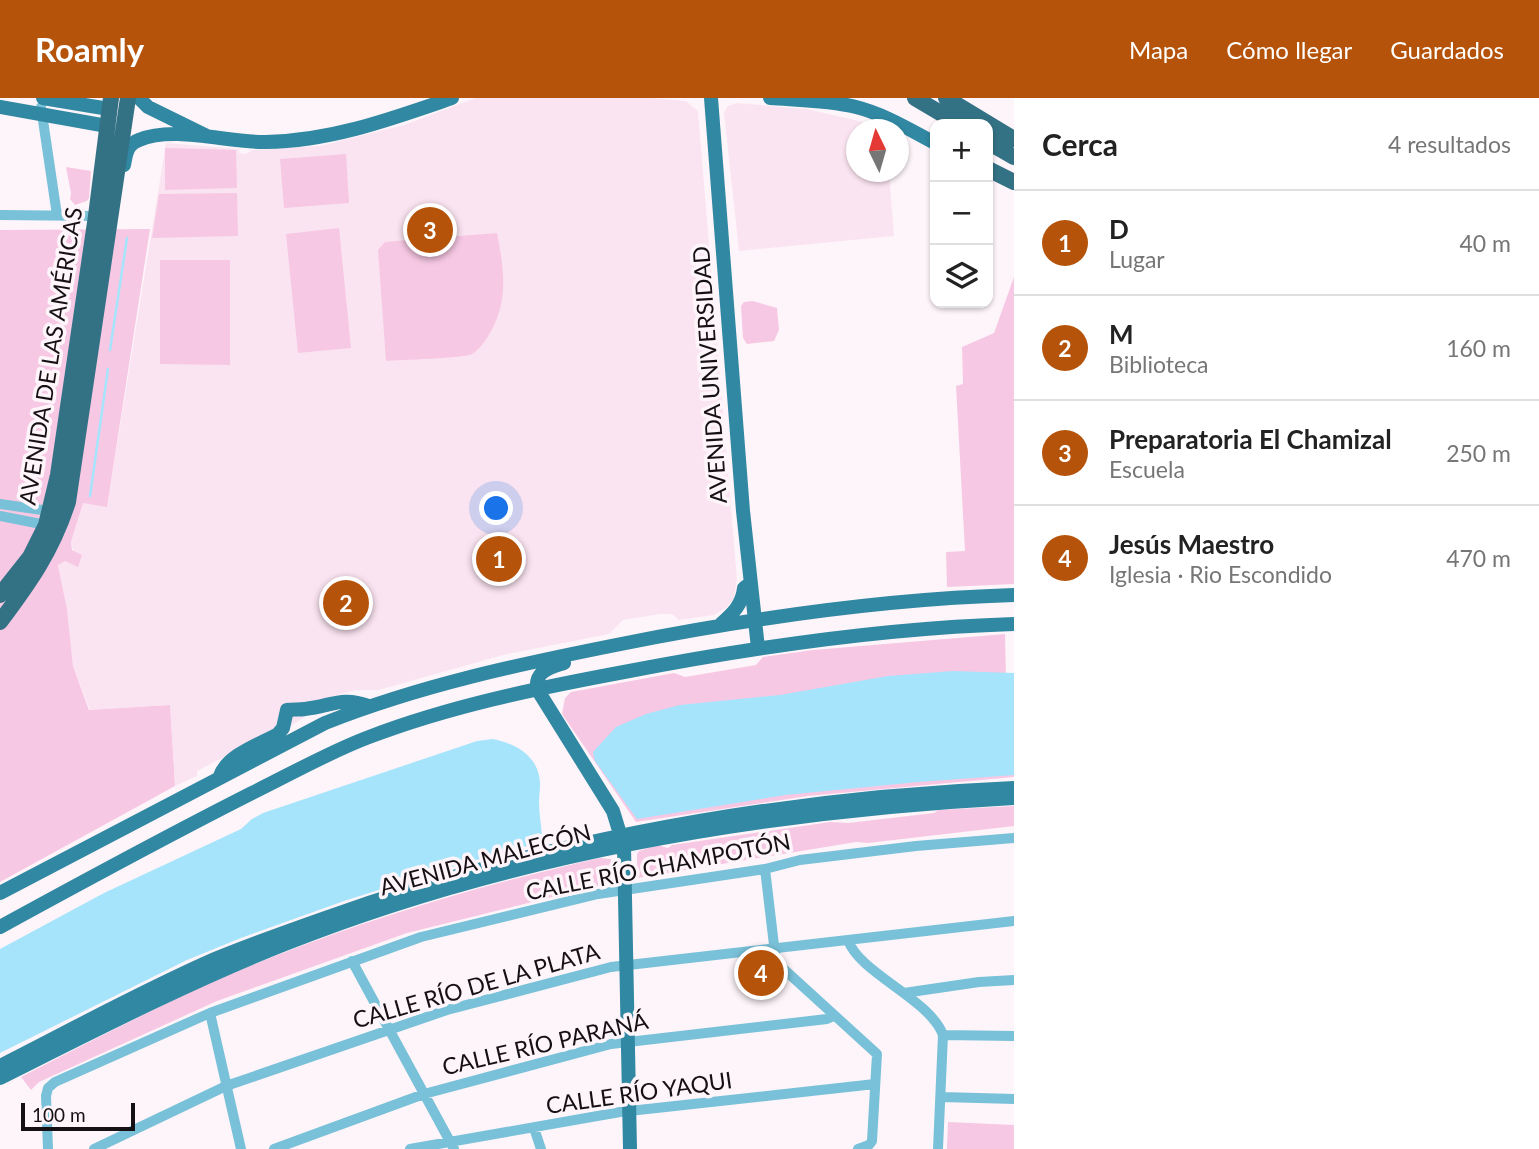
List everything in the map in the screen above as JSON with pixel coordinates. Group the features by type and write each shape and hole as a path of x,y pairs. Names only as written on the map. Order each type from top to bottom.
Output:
{"highway":[{"path":"104,217 128,98"},
{"path":"915,98 951,119"},
{"path":"946,98 1014,139"},
{"name":"AVENIDA DE LAS AMÉRICAS","path":"0,622 30,583 51,547 68,502 97,306 109,111"},
{"path":"993,145 1014,157"},
{"path":"993,172 1014,182"},
{"name":"AVENIDA DE LAS AMÉRICAS","path":"0,595 30,557 48,518 104,217"}],"main road":[{"path":"42,98 109,111"},
{"path":"139,98 148,107 211,138"},
{"path":"104,217 117,207 127,149 135,141 166,135 266,142 320,136 404,116 452,98"},
{"name":"AVENIDA UNIVERSIDAD","path":"711,98 749,584 758,648"},
{"path":"770,98 855,107 896,122 930,140"},
{"path":"0,107 42,114 109,111"},
{"path":"719,625 737,608 744,588 749,584"},
{"path":"0,893 325,723 369,706 459,679 579,652 753,619 889,603 1014,595"},
{"path":"0,927 147,847 366,738 399,726 537,689 758,648 852,636 1014,624"},
{"path":"579,652 566,662 543,671 537,680 537,689 612,811 623,841 628,963 630,1149"},
{"path":"220,778 223,768 231,761 278,734 283,728 287,710 306,709 345,700 369,706"},
{"name":"AVENIDA MALECÓN","path":"0,1066 188,972 273,936 449,877 798,807 892,796 1014,788"},
{"name":"AVENIDA MALECÓN","path":"0,1079 187,985 323,930 463,884 623,841 895,807 1014,798"}],"street":[{"path":"42,98 57,215"},
{"path":"0,215 104,217"},
{"path":"0,504 48,518"},
{"path":"0,516 48,518"},
{"name":"CALLE RÍO CHAMPOTÓN","path":"48,1149 46,1096 48,1088 55,1082 210,1013 421,937 626,889 765,869 800,860 1014,838"},
{"path":"765,869 776,962 877,1054 872,1140 858,1149"},
{"name":"CALLE RÍO DE LA PLATA","path":"94,1149 226,1086 447,1010 628,963 1014,921"},
{"path":"848,940 850,946 863,959 935,1021 943,1035 938,1149"},
{"path":"352,961 453,1146"},
{"path":"904,993 979,982 1014,980"},
{"path":"210,1013 241,1149"},
{"name":"CALLE RÍO PARANÁ","path":"274,1149 424,1094 628,1041 827,1019 834,1016"},
{"path":"943,1035 1014,1036"},
{"name":"CALLE RÍO YAQUI","path":"410,1149 453,1146 629,1111 875,1084"},
{"path":"942,1097 1014,1099"},
{"path":"534,1128 541,1149"},
{"path":"119,1137 124,1149"}],"shaded area":[{"path":"476,98 650,98 686,101 698,111 737,579 734,598 726,608 714,615 679,620 672,614 660,614 623,620 609,634 503,655 379,690 356,690 314,701 314,711 289,727 276,730 197,771 197,776 175,786 170,705 90,710 73,666 67,609 58,564 65,561 78,566 71,542 83,502 107,506 166,143 239,149 239,153 245,154 253,150 320,146 404,125"},
{"path":"737,103 807,109 850,119 846,119 846,182 890,182 894,236 739,251 724,113 728,106"},
{"path":"165,148 236,150 237,188 165,190"},
{"path":"346,154 349,203 284,208 280,159"},
{"path":"66,167 91,171 87,201 75,205 70,199"},
{"path":"237,193 238,236 152,238 159,194"},
{"path":"339,228 351,348 298,353 286,234"},
{"path":"150,229 107,507 83,503 71,542 72,550 82,555 78,567 65,561 58,565 67,609 73,666 89,710 170,705 175,786 0,882 0,230"},
{"path":"497,233 502,259 502,296 496,321 480,347 467,355 386,361 378,250 385,242"},
{"path":"160,260 230,260 230,365 160,364"},
{"path":"1014,277 1014,584 947,587 946,552 965,551 956,386 963,384 962,347 994,333"},
{"path":"753,301 777,308 779,330 774,341 747,344 743,338 741,306 744,302"},
{"path":"1005,634 1006,678 1014,678 1014,777 808,796 636,822 562,714 565,698 571,692 674,673 685,677 756,665 763,657 813,650"},
{"path":"1014,806 1014,826 868,843 856,842 637,878 637,854 657,845 668,848 672,845 830,822 848,823 934,813 938,810"},
{"path":"600,858 611,859 613,882 407,933 217,1001 39,1082 31,1090 21,1077 179,998 275,956 436,901"},
{"path":"948,1122 1014,1125 1014,1149 947,1149"}],"water":[{"path":"953,671 1014,673 1014,775 785,795 637,819 595,761 593,752 616,727 646,714 680,705 780,695 888,676"},
{"path":"493,739 526,753 536,767 540,785 542,835 535,844 344,901 241,938 187,960 0,1053 0,949 104,893 241,829 263,813 477,741"}],"waterway":[{"path":"110,350 127,238"},
{"path":"90,496 108,369"}],"place":[{"name":"Preparatoria El Chamizal","path":"430,230"},
{"name":"D","path":"499,559"},
{"name":"M","path":"346,603"},
{"name":"Jesús Maestro","path":"761,973"}]}
